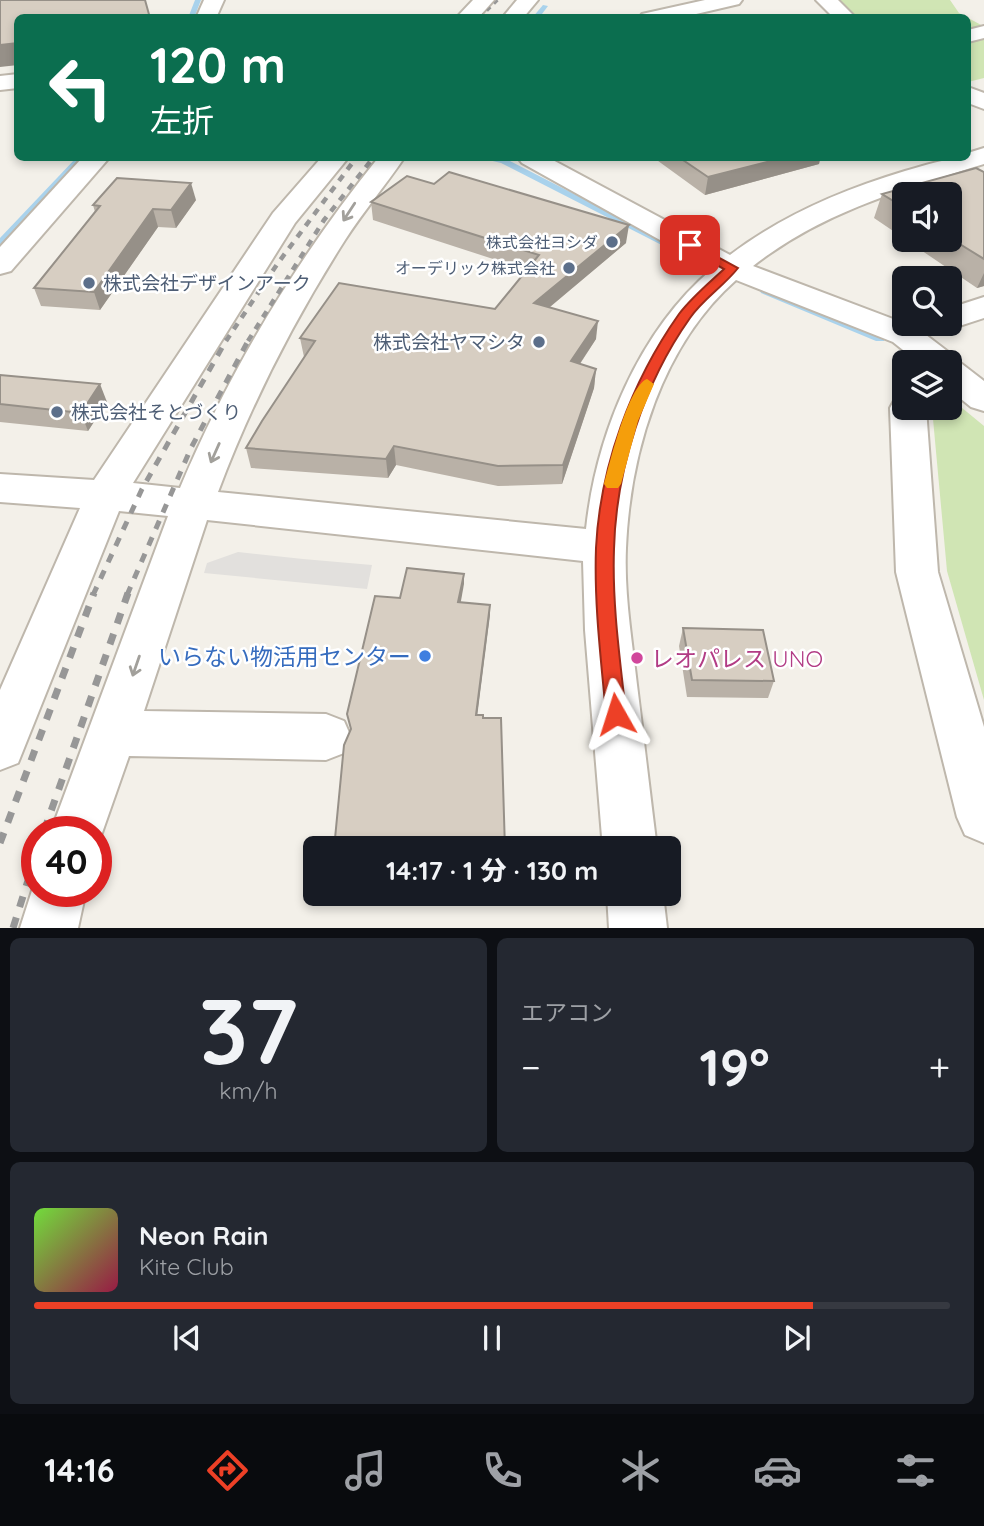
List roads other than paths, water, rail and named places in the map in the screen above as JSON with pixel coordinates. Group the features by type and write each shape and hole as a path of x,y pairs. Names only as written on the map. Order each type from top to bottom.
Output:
{"street":[{"path":"470,14 484,0"},
{"path":"516,14 528,0"},
{"path":"667,14 732,0"},
{"path":"826,0 842,14"},
{"path":"0,265 93,161"},
{"path":"0,747 104,495 283,219 332,161"},
{"path":"83,816 192,505 251,375 307,276 359,197 389,161"},
{"path":"536,161 732,268 905,349 922,336"},
{"path":"629,836 605,606 605,547 613,483 630,421 657,362 685,315 732,268 777,236 828,208 969,161"},
{"path":"962,315 984,307"},
{"path":"962,381 984,398"},
{"path":"909,420 917,572 984,817"},
{"path":"0,488 104,495 605,547"},
{"path":"113,733 326,737"},
{"path":"636,906 638,928"},
{"path":"49,928 54,907"}],"waterway":[{"path":"193,14 198,0"},
{"path":"538,14 545,6"},
{"path":"0,244 77,161"},
{"path":"503,161 694,258"},
{"path":"765,291 880,339"}],"railway":[{"path":"484,14 498,0"},
{"path":"226,341 278,263 354,161"},
{"path":"248,341 324,220 371,161"},
{"path":"93,595 142,489 227,339"},
{"path":"127,595 191,448 249,339"},
{"path":"0,843 94,593"},
{"path":"49,816 128,593"},
{"path":"13,928 21,903"}],"place":[{"name":"株式会社ヨシダ","path":"612,242"},
{"name":"オーデリック株式会社","path":"569,268"},
{"name":"株式会社デザインアーク","path":"89,283"},
{"name":"株式会社ヤマシタ","path":"539,342"},
{"name":"株式会社そとづくり","path":"57,412"},
{"name":"いらない物活用センター","path":"425,656"},
{"name":"レオパレス UNO","path":"637,658"}]}
